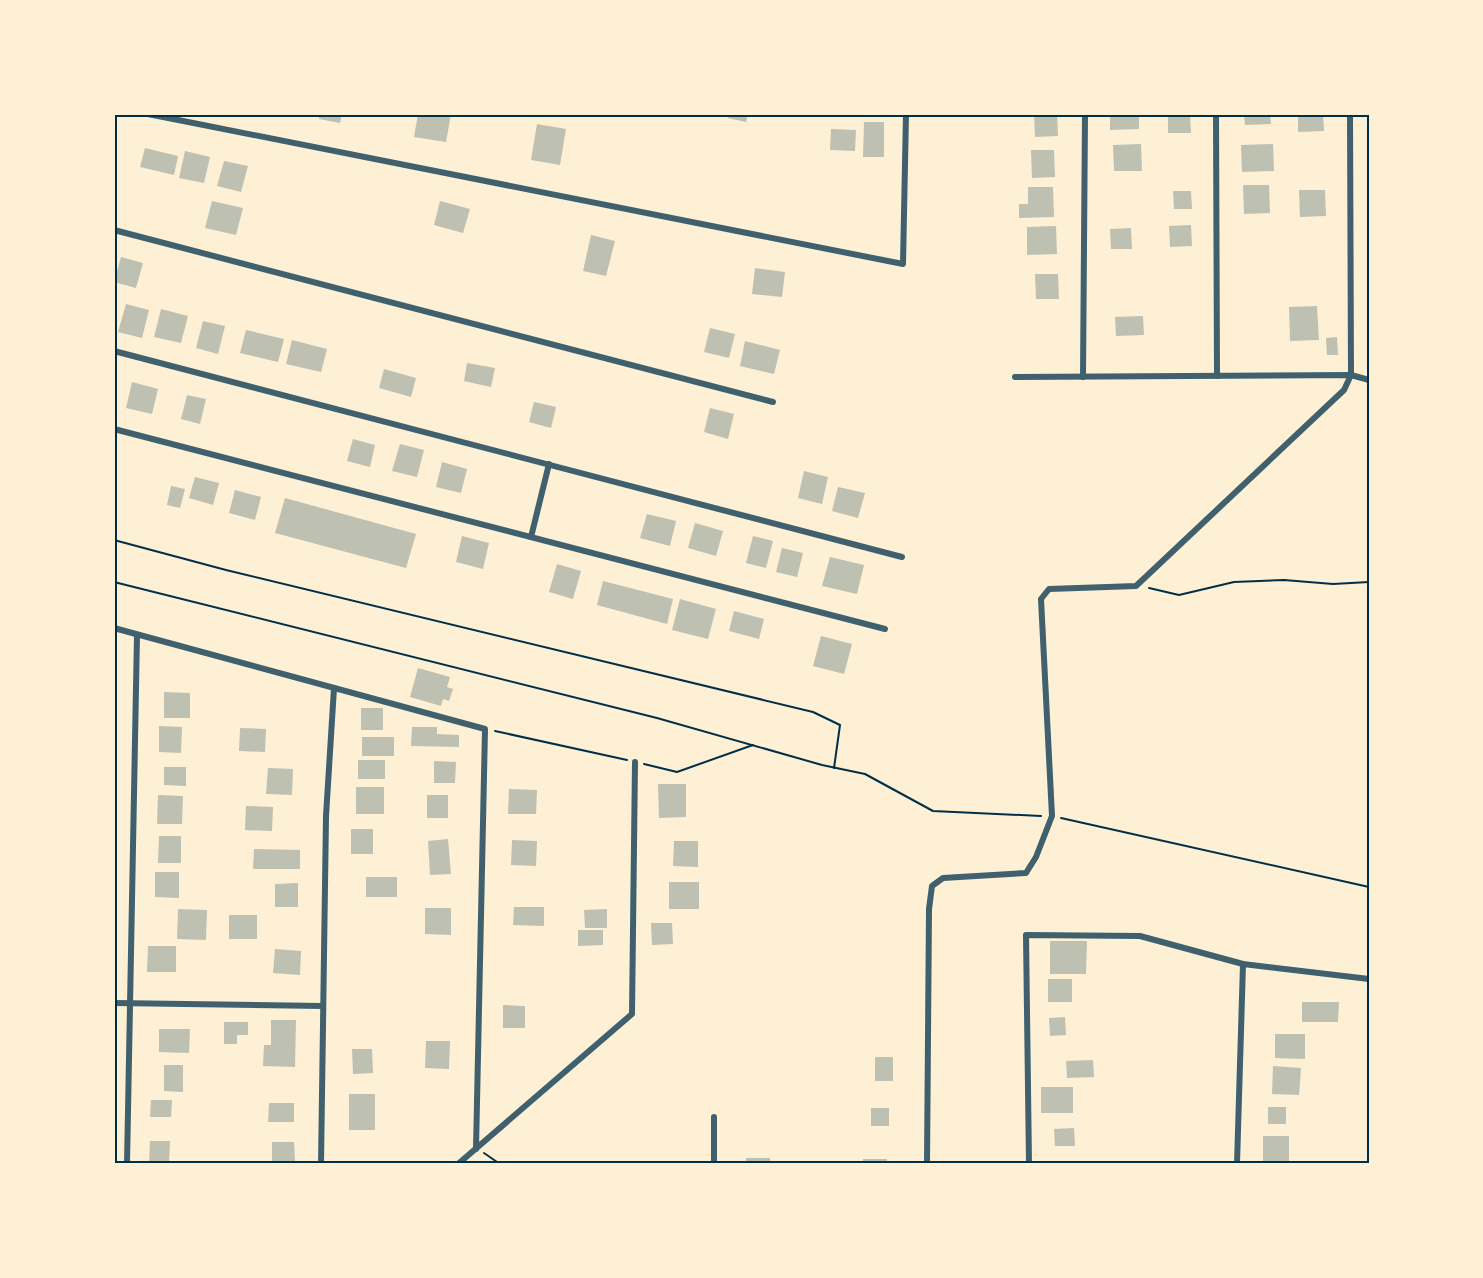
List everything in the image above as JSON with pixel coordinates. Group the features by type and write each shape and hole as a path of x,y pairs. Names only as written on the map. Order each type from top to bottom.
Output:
{"street":[{"path":"148,114 903,264 906,114"},
{"path":"1083,377 1085,114"},
{"path":"1216,114 1217,376"},
{"path":"927,1164 928,909 932,886 943,878 1026,873 1036,857 1052,816 1041,599 1049,589 1136,586 1344,390 1351,375 1350,114"},
{"path":"114,230 773,402"},
{"path":"114,351 902,557"},
{"path":"1015,377 1351,375 1369,380"},
{"path":"114,429 885,629"},
{"path":"531,537 549,464"},
{"path":"114,628 485,729 476,1149"},
{"path":"127,1164 137,635"},
{"path":"321,1164 326,816 334,688"},
{"path":"458,1164 632,1014 634,762"},
{"path":"1029,1164 1026,935 1140,936 1243,964 1369,979"},
{"path":"1237,1164 1243,964"},
{"path":"114,1002 323,1006"},
{"path":"714,1117 714,1164"}],"path":[{"path":"114,540 226,570 813,712 840,725 834,768"},
{"path":"1136,586 1179,595 1234,582 1284,580 1334,584 1369,582"},
{"path":"114,582 645,715 834,768 865,774 933,812 1052,816 1369,887"},
{"path":"485,729 677,772 753,745"},
{"path":"476,1149 500,1164"}],"building":[{"path":"320,114 342,114 340,123 319,119"},
{"path":"418,114 451,114 446,142 414,137"},
{"path":"729,114 748,114 746,122 728,118"},
{"path":"1034,114 1057,114 1058,136 1035,137"},
{"path":"1110,114 1139,114 1139,129 1110,130"},
{"path":"1168,114 1190,114 1191,133 1168,133"},
{"path":"1244,114 1270,114 1271,124 1245,125"},
{"path":"1298,114 1323,114 1324,131 1298,132"},
{"path":"864,122 884,122 884,157 863,157"},
{"path":"537,124 566,129 560,165 531,160"},
{"path":"831,129 856,130 855,151 830,150"},
{"path":"1141,144 1142,171 1114,171 1113,145"},
{"path":"1273,144 1274,171 1242,172 1241,145"},
{"path":"145,148 178,156 174,175 140,167"},
{"path":"1031,150 1054,150 1055,177 1032,178"},
{"path":"185,151 210,157 204,183 179,178"},
{"path":"224,161 248,166 241,192 217,186"},
{"path":"1243,185 1269,185 1270,213 1244,214"},
{"path":"1028,187 1053,187 1054,217 1019,218 1019,204 1028,204"},
{"path":"1299,190 1325,190 1326,216 1300,217"},
{"path":"1173,191 1191,191 1192,209 1174,209"},
{"path":"212,201 243,208 236,235 205,228"},
{"path":"440,201 470,209 463,233 434,225"},
{"path":"1191,225 1192,246 1170,247 1169,226"},
{"path":"1056,226 1057,254 1027,255 1027,227"},
{"path":"1131,228 1132,249 1111,249 1110,229"},
{"path":"591,235 615,241 606,276 583,271"},
{"path":"121,257 143,263 136,288 114,282"},
{"path":"755,268 785,272 782,297 752,294"},
{"path":"1035,274 1058,274 1059,299 1036,299"},
{"path":"126,304 149,310 142,338 118,332"},
{"path":"1317,306 1319,340 1290,341 1289,307"},
{"path":"161,309 188,316 181,343 154,337"},
{"path":"1143,316 1144,335 1116,336 1115,317"},
{"path":"203,321 225,326 218,354 196,348"},
{"path":"710,328 735,334 729,358 704,352"},
{"path":"246,330 284,339 278,362 240,353"},
{"path":"1337,337 1338,355 1327,355 1326,338"},
{"path":"292,340 327,349 321,372 286,364"},
{"path":"745,341 780,350 774,374 740,366"},
{"path":"467,363 495,368 491,387 464,381"},
{"path":"384,369 416,378 411,397 379,388"},
{"path":"132,382 158,389 152,414 126,408"},
{"path":"187,395 206,399 200,424 181,419"},
{"path":"534,402 556,407 551,428 529,422"},
{"path":"710,408 734,414 728,439 704,432"},
{"path":"353,439 375,445 370,467 347,461"},
{"path":"400,444 424,450 417,477 392,471"},
{"path":"442,462 467,469 461,493 436,487"},
{"path":"804,471 828,477 822,504 798,498"},
{"path":"195,477 219,483 213,505 189,498"},
{"path":"171,486 185,489 180,508 167,505"},
{"path":"838,487 865,493 858,518 832,511"},
{"path":"235,490 261,497 255,520 229,513"},
{"path":"285,498 416,534 406,568 275,533"},
{"path":"647,514 676,521 670,546 640,538"},
{"path":"695,523 723,531 716,556 688,548"},
{"path":"462,536 489,543 483,569 456,562"},
{"path":"753,536 773,541 766,568 746,563"},
{"path":"782,548 803,553 797,577 776,572"},
{"path":"830,557 864,565 857,594 822,586"},
{"path":"557,564 581,571 573,599 549,592"},
{"path":"603,581 673,599 667,624 597,605"},
{"path":"680,599 716,609 708,639 672,630"},
{"path":"734,611 764,619 759,639 729,631"},
{"path":"821,636 852,644 844,674 813,666"},
{"path":"418,668 450,677 447,687 453,689 449,701 443,699 441,706 410,697"},
{"path":"164,692 190,693 190,718 164,718"},
{"path":"361,708 383,708 383,730 361,730"},
{"path":"159,726 182,727 181,753 159,752"},
{"path":"412,727 437,727 437,734 459,735 459,747 411,746"},
{"path":"240,728 266,729 265,752 239,751"},
{"path":"362,737 394,737 394,756 362,756"},
{"path":"358,760 385,760 385,779 358,779"},
{"path":"434,761 456,762 455,783 434,783"},
{"path":"164,767 186,767 186,786 164,785"},
{"path":"268,768 293,769 292,795 266,794"},
{"path":"658,784 686,784 686,817 659,818"},
{"path":"356,787 384,787 384,814 356,814"},
{"path":"509,789 537,790 536,814 508,814"},
{"path":"158,795 183,796 182,824 157,824"},
{"path":"427,795 448,795 448,818 427,818"},
{"path":"246,806 273,807 272,831 245,830"},
{"path":"351,829 373,829 373,854 351,854"},
{"path":"159,836 181,836 181,863 158,863"},
{"path":"448,839 451,874 430,875 428,841"},
{"path":"512,840 537,841 536,866 511,865"},
{"path":"674,841 698,841 698,867 673,866"},
{"path":"254,849 300,850 300,869 253,869"},
{"path":"155,872 179,872 179,898 155,897"},
{"path":"366,877 397,877 397,897 366,897"},
{"path":"669,882 699,882 699,909 669,909"},
{"path":"298,883 298,907 275,907 275,884"},
{"path":"514,907 544,907 544,926 513,925"},
{"path":"425,908 451,908 451,935 425,934"},
{"path":"178,909 207,910 206,940 177,939"},
{"path":"607,909 607,928 585,928 584,910"},
{"path":"229,915 257,915 257,939 229,939"},
{"path":"651,923 672,923 673,944 652,945"},
{"path":"578,930 603,930 603,945 578,946"},
{"path":"1050,941 1087,941 1086,974 1050,974"},
{"path":"148,946 176,946 176,972 147,972"},
{"path":"275,949 301,951 300,975 273,973"},
{"path":"1048,979 1072,979 1072,1002 1048,1002"},
{"path":"1302,1002 1339,1002 1338,1022 1302,1022"},
{"path":"503,1005 525,1006 525,1028 503,1028"},
{"path":"1065,1017 1066,1035 1050,1036 1049,1018"},
{"path":"271,1020 296,1020 295,1067 263,1066 264,1045 271,1045"},
{"path":"224,1022 248,1022 248,1035 237,1035 237,1044 224,1044"},
{"path":"159,1029 190,1029 189,1053 159,1052"},
{"path":"1275,1034 1305,1034 1305,1059 1275,1058"},
{"path":"426,1041 450,1041 449,1069 425,1068"},
{"path":"352,1049 372,1049 373,1073 353,1074"},
{"path":"875,1057 893,1057 893,1081 875,1081"},
{"path":"1093,1060 1094,1077 1067,1078 1066,1061"},
{"path":"164,1065 183,1065 183,1092 164,1091"},
{"path":"1273,1066 1301,1068 1299,1095 1272,1094"},
{"path":"1041,1087 1073,1087 1073,1113 1041,1113"},
{"path":"349,1094 375,1094 375,1130 349,1130"},
{"path":"151,1100 172,1100 171,1117 150,1117"},
{"path":"269,1103 294,1103 294,1122 268,1122"},
{"path":"1268,1107 1286,1107 1286,1124 1268,1124"},
{"path":"871,1108 889,1108 889,1126 871,1126"},
{"path":"1074,1128 1075,1146 1055,1146 1054,1129"},
{"path":"1263,1136 1289,1136 1289,1163 1263,1163"},
{"path":"150,1141 170,1141 169,1164 149,1164"},
{"path":"272,1142 294,1142 295,1162 272,1162"},
{"path":"746,1158 770,1158 770,1164 746,1164"},
{"path":"863,1159 887,1159 886,1164 863,1164"}]}
